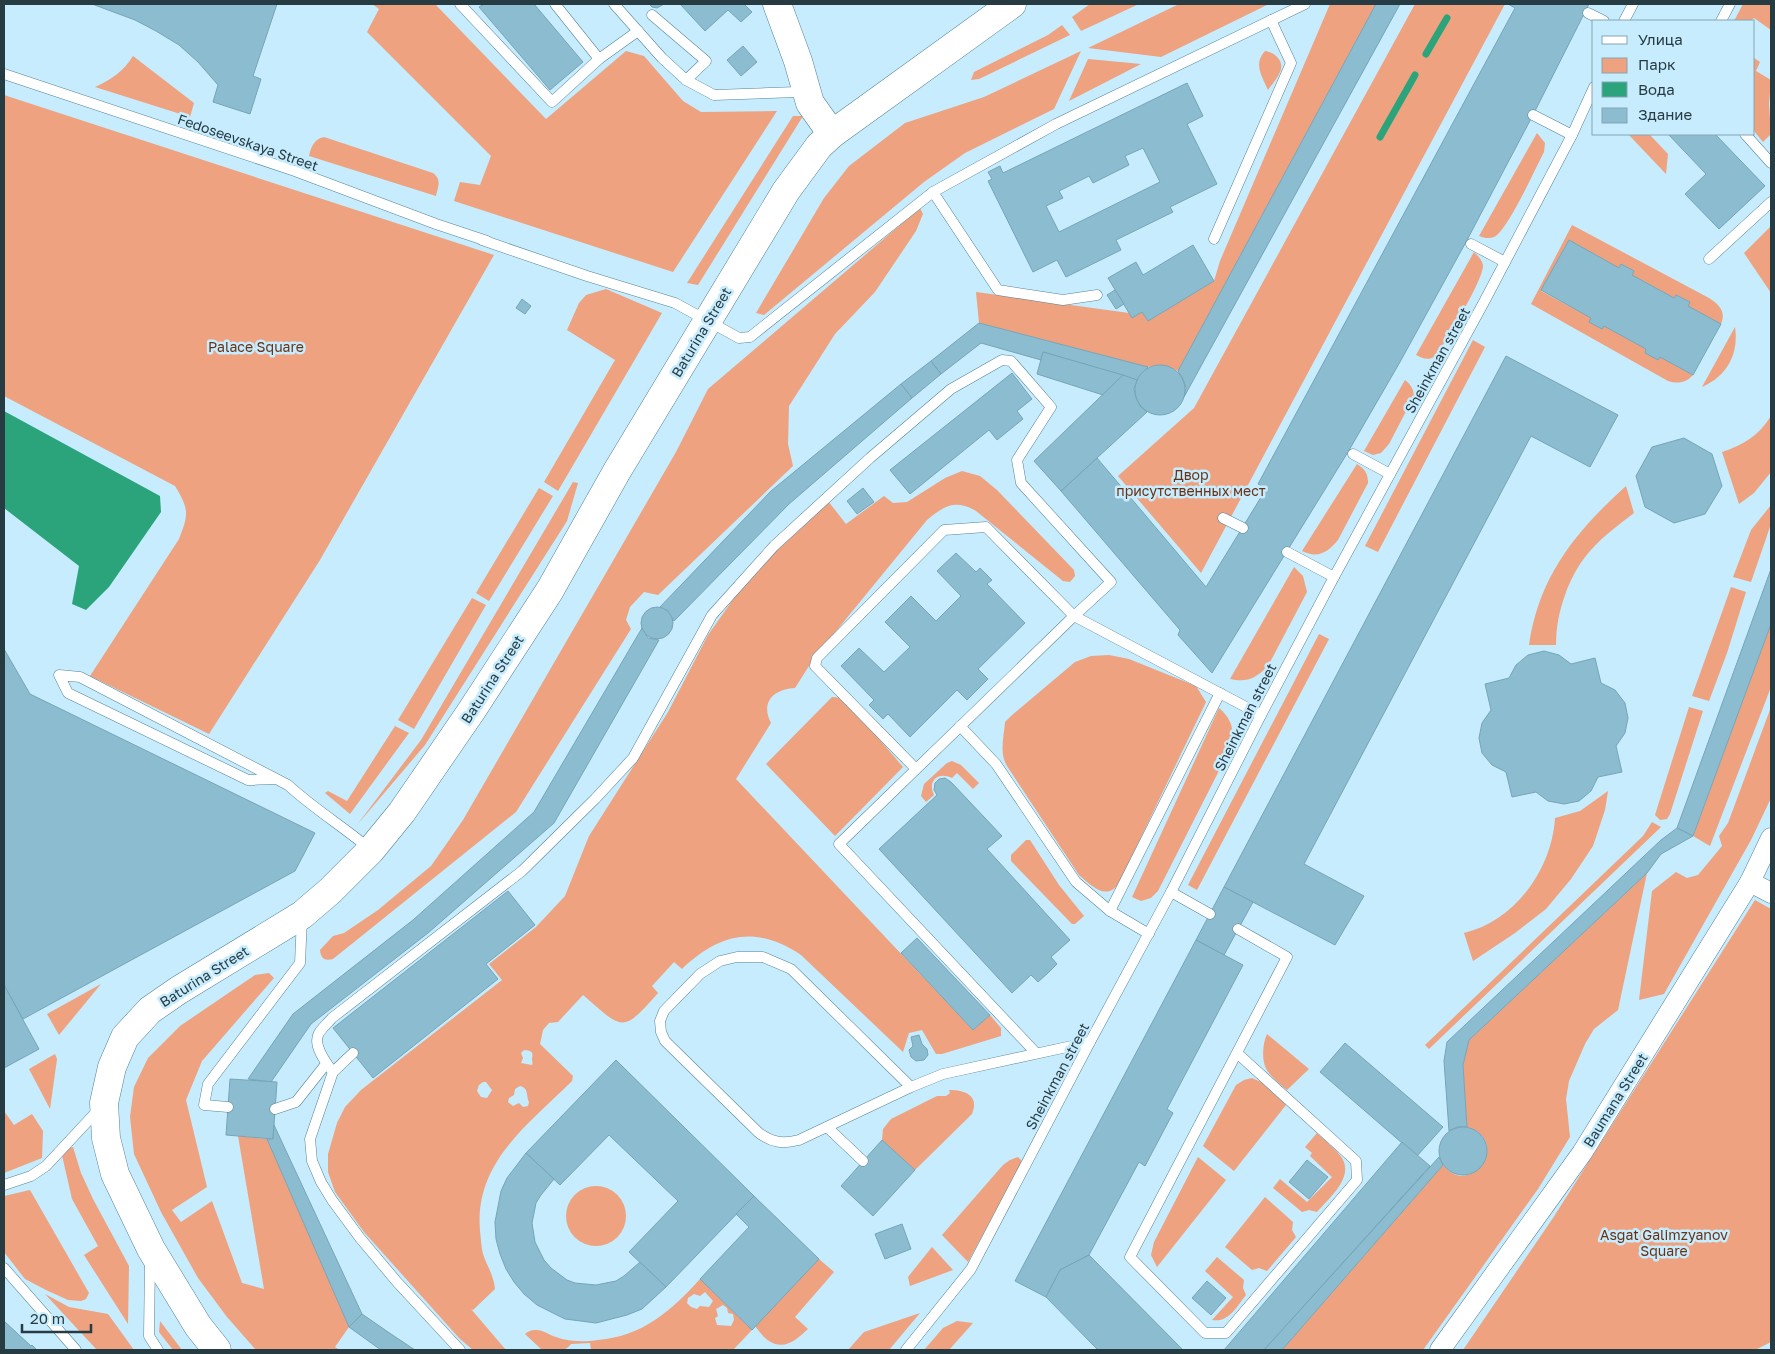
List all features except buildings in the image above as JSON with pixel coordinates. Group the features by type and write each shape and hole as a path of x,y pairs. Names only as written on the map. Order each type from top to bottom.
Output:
{"main road":[{"path":"777,4 798,62 810,103 832,134"},
{"name":"Baturina Street","path":"217,1350 198,1326 151,1250 115,1174 106,1138 104,1103 112,1067 125,1037 150,1010 179,990 302,915 372,850 402,812 472,710 550,590 617,471 786,191 819,146 832,134 1012,4"}],"street":[{"name":"Baumana Street","path":"1440,1350 1582,1153 1750,882 1771,838"},
{"path":"1750,882 1771,893"}],"lane":[{"path":"460,4 552,102 599,58 638,31"},
{"path":"555,4 599,58"},
{"path":"614,4 662,58 686,80 714,95 797,92"},
{"name":"Fedoseevskaya Street","path":"4,74 296,171 530,257 675,302 739,338 750,337 934,192 1056,124 1304,4"},
{"path":"1625,20 1633,4"},
{"path":"1722,20 1730,4"},
{"path":"1588,13 1602,20"},
{"path":"652,15 706,61 686,80"},
{"path":"1214,239 1291,62 1272,20"},
{"name":"Sheinkman street","path":"906,1350 971,1268 1149,934 1334,577 1505,262 1572,135 1592,92"},
{"path":"1533,115 1572,135"},
{"path":"1746,135 1771,163"},
{"path":"934,192 998,290 1063,300 1097,295"},
{"path":"1709,259 1771,202"},
{"path":"1470,244 1505,262"},
{"path":"460,1350 397,1282 360,1238 321,1182 312,1161 310,1139 330,1068 317,1046 318,1034 332,1018 522,871 595,799 633,758 712,616 774,546 870,458 951,390 1002,360 1012,360 1051,407 1017,460 1022,483 1110,582 915,768 839,844 1036,1053"},
{"path":"1353,454 1390,474"},
{"path":"1223,518 1243,528"},
{"path":"915,768 815,666 817,658 944,530 986,527 1074,616 1261,715"},
{"path":"1287,552 1334,577"},
{"path":"274,779 248,780 68,693 60,675 80,677 288,785 301,797 347,829 372,850"},
{"path":"1110,910 1220,693"},
{"path":"960,726 996,764 1076,882 1110,910 1149,934"},
{"path":"1171,892 1210,914"},
{"path":"228,1107 204,1105 208,1084 300,963 302,915"},
{"path":"1237,1053 1356,1161 1357,1180 1226,1333 1205,1333 1130,1257 1287,957 1238,929"},
{"path":"911,1086 791,969 763,956 738,957 720,961 700,974 664,1011 660,1021 661,1032 665,1041 759,1133 776,1143 800,1140 911,1086 943,1074 1090,1042"},
{"path":"275,1109 296,1102 330,1068 353,1053"},
{"path":"4,1185 31,1176 46,1166 104,1103"},
{"path":"827,1127 863,1162"},
{"path":"151,1250 149,1336 158,1350"},
{"path":"4,1268 76,1350"}],"green space":[{"path":"372,4 435,4 546,119 626,51 644,56 683,101 701,112 777,111 673,272 454,201 460,182 480,185 491,156 367,32 379,9"},
{"path":"1090,4 1139,4 1081,31 1072,17"},
{"path":"1179,4 1269,4 1161,57 1088,48"},
{"path":"1330,4 1376,4 1178,371 1163,366 1148,367 979,323 976,292 1129,313 1142,312 1148,321 1214,281 1220,261"},
{"name":"Двор присутственных мест","path":"1415,4 1505,4 1201,573 1118,476 1194,408"},
{"path":"1743,4 1771,4 1771,30 1754,18 1752,20 1735,20"},
{"path":"1062,25 1070,35 979,79 971,80 974,72 1048,35"},
{"path":"1081,51 1054,109 965,153 924,182 764,315 756,313 824,198 849,166 905,123 984,97"},
{"path":"1265,51 1275,55 1281,64 1279,74 1268,90 1261,75 1259,65 1261,56"},
{"path":"133,56 194,103 190,117 95,87 117,74"},
{"path":"1088,59 1141,64 1069,101"},
{"path":"1755,59 1760,62 1756,71 1771,80 1769,104 1771,134 1763,142 1755,132"},
{"name":"Palace Square","path":"4,95 494,255 320,560 209,734 90,676 179,539 185,523 186,512 183,500 175,486 4,396"},
{"path":"793,116 803,116 698,285 687,283"},
{"path":"1537,133 1545,143 1544,152 1513,212 1500,233 1490,238 1479,236"},
{"path":"1629,135 1650,135 1668,154 1666,174"},
{"path":"324,137 433,173 438,178 436,196 309,156 314,144"},
{"path":"920,208 923,214 916,231 875,292 835,334 789,406 788,444 793,466 658,595 644,592 630,607 626,620 631,629 516,812 333,959 324,959 320,950 333,936 344,933 378,910 431,866 463,820 676,452 708,389"},
{"path":"1572,225 1709,298 1719,306 1723,316 1721,324 1688,306 1690,302 1676,295 1674,298 1632,275 1634,271 1621,264 1619,268 1569,240 1541,291 1591,318 1589,322 1602,329 1604,326 1646,349 1645,353 1658,360 1660,357 1693,375 1688,380 1682,382 1668,381 1531,304"},
{"path":"1771,226 1771,293 1744,253"},
{"path":"1474,252 1483,265 1482,272 1465,308 1439,352 1434,357 1428,359 1416,355"},
{"path":"606,289 662,313 558,491 544,482 615,360 567,330 579,303 586,295"},
{"path":"1735,327 1735,346 1729,363 1718,377 1702,387"},
{"path":"1473,340 1485,347 1378,552 1365,546"},
{"path":"1405,380 1409,383 1414,396 1389,444 1381,453 1373,455 1364,451"},
{"path":"1771,416 1771,472 1754,493 1739,504 1722,452 1737,446 1756,434"},
{"path":"1357,464 1366,472 1368,483 1338,540 1322,553 1313,554 1302,551"},
{"path":"962,471 980,476 997,490 1074,570 1075,576 1070,582 1063,581 969,507 956,505 944,508 927,520 814,658 795,688 781,691 771,698 767,709 771,723 736,779 973,1030 990,1015 1001,1028 1001,1036 942,1054 936,1054 922,1030 909,1033 903,1052 801,955 769,939 754,937 739,937 710,947 682,969 674,962 652,986 658,993 646,1007 629,1021 622,1022 606,1015 583,995 558,1022 549,1023 543,1030 540,1044 573,1076 572,1081 522,1129 495,1165 486,1184 480,1207 481,1245 495,1289 473,1310 471,1309 506,1350 473,1350 459,1338 364,1232 335,1192 328,1172 328,1154 337,1123 345,1107 361,1090 502,980 489,964 536,927 565,896 589,836 668,712 708,635 756,567 828,501 846,524 884,496 893,503 907,502 945,478","holes":["524,1050 532,1052 532,1065 521,1063 523,1058 521,1053","486,1082 492,1090 487,1098 481,1097 477,1091 479,1085","520,1086 525,1088 529,1102 528,1106 523,1107 519,1103 513,1106 508,1102 509,1098 514,1095 515,1089"]},
{"path":"573,482 578,483 567,521 425,745 357,825 421,740"},
{"path":"1626,486 1634,513 1592,548 1577,569 1561,607 1556,645 1529,645 1541,597 1562,556 1591,520"},
{"path":"539,488 553,496 489,601 476,593"},
{"path":"1771,505 1771,524 1751,582 1733,577 1751,530"},
{"path":"1294,567 1303,576 1307,592 1268,666 1259,674 1246,680 1230,679"},
{"path":"1731,587 1746,592 1727,653 1709,701 1692,696"},
{"path":"472,598 486,605 414,729 398,720"},
{"path":"1771,624 1771,687 1710,846 1693,836"},
{"path":"1319,634 1329,639 1197,890 1188,885"},
{"path":"1109,655 1129,659 1196,686 1206,702 1119,883 1114,889 1104,891 1094,887 1079,875 1007,766 1003,756 1003,745 1005,722 1011,716 1075,662 1091,656"},
{"path":"832,697 844,698 903,767 835,836 766,764"},
{"path":"1689,707 1703,711 1670,814 1667,819 1660,820 1655,815"},
{"path":"1771,707 1771,798 1751,840 1664,994 1639,1000 1652,891 1676,872 1687,878 1698,875 1722,846 1719,836 1728,823"},
{"path":"1219,708 1227,717 1232,727 1230,749 1158,891 1151,898 1141,901 1132,897"},
{"path":"395,726 409,733 350,814 325,793 328,791 347,801"},
{"path":"952,761 961,765 979,783 973,789 957,773 952,778 947,776 938,777 932,785 934,795 926,802 921,796 924,784 947,763"},
{"path":"1608,791 1605,810 1593,846 1571,879 1546,909 1515,933 1473,961 1464,933 1482,927 1499,917 1528,890 1547,856 1555,818 1580,811"},
{"path":"1652,822 1661,827 1429,1049 1425,1045 1643,836"},
{"path":"1026,840 1030,840 1059,885 1084,916 1075,924 1072,924 1011,861 1011,855"},
{"path":"1647,873 1618,1010 1594,1029 1585,1044 1569,1081 1566,1099 1570,1137 1538,1189 1423,1350 1282,1350 1443,1165 1454,1174 1465,1176 1475,1172 1482,1164 1487,1154 1486,1143 1480,1134 1467,1127 1463,1065 1469,1040"},
{"name":"Asgat Galimzyanov Square","path":"1755,900 1771,909 1771,1342 1755,1350 1463,1350 1553,1218"},
{"path":"269,973 274,978 202,1061 186,1100 207,1187 172,1210 181,1222 212,1201 242,1283 264,1289 238,1136 267,1139 349,1327 335,1347 340,1350 256,1350 227,1317 198,1278 161,1212 134,1154 130,1117 134,1087 148,1058 180,1026 255,975"},
{"path":"101,984 59,1035 47,1014"},
{"path":"1267,1034 1309,1069 1287,1090 1266,1069 1263,1049"},
{"path":"55,1054 57,1059 50,1109 29,1069"},
{"path":"1252,1078 1261,1082 1286,1105 1234,1171 1203,1146 1236,1085"},
{"path":"949,1090 960,1091 972,1098 974,1108 972,1114 915,1170 882,1140 883,1129 891,1119 937,1096 946,1096 950,1093"},
{"path":"4,1111 14,1125 32,1114 43,1131 42,1158 4,1173"},
{"path":"1317,1133 1342,1158 1345,1165 1345,1173 1339,1187 1317,1212 1309,1210 1302,1212 1273,1188 1280,1179 1307,1202 1332,1177 1310,1156 1312,1153 1305,1147"},
{"path":"73,1147 81,1173 93,1199 129,1266 128,1324 84,1255 98,1246 72,1199 61,1151"},
{"path":"1018,1157 1021,1160 1021,1165 968,1262 942,1235 1003,1165"},
{"path":"1198,1157 1226,1180 1157,1267 1151,1255 1154,1242"},
{"path":"596,1186 612,1191 617,1195 621,1200 626,1216 621,1232 617,1237 612,1241 596,1246 580,1241 575,1237 571,1232 566,1216 571,1200 575,1195 580,1191"},
{"path":"30,1190 89,1293 86,1299 81,1301 68,1300 25,1279 4,1252 4,1196"},
{"path":"1265,1197 1293,1222 1292,1230 1296,1237 1267,1271 1259,1268 1252,1270 1225,1247"},
{"path":"932,1247 953,1270 910,1286 908,1277"},
{"path":"1217,1257 1244,1280 1243,1288 1246,1295 1228,1316 1223,1319 1212,1320 1233,1297 1205,1271"},
{"path":"819,1259 834,1272 795,1317 808,1329 795,1340 785,1344 780,1345 769,1341 755,1326"},
{"path":"700,1279 752,1330 733,1350 591,1350 590,1343 571,1344 562,1350 542,1350 525,1334 538,1330 561,1339 577,1341 614,1338 655,1320","holes":["705,1292 713,1301 709,1307 700,1306 697,1309 687,1303 688,1298 694,1294 700,1296","723,1305 727,1308 728,1313 733,1314 734,1320 731,1326 717,1325 715,1318 718,1316 716,1309"]},
{"path":"45,1294 69,1307 108,1314 134,1350 97,1350"},
{"path":"920,1313 889,1350 848,1350 864,1332"},
{"path":"160,1321 182,1350 173,1350 159,1332"},
{"path":"957,1321 973,1323 949,1350 924,1350 943,1328"}],"water":[{"path":"4,411 160,496 161,512 109,587 86,610 72,604 79,566 4,508"}],"waterway":[{"path":"1426,54 1447,18"},
{"path":"1380,137 1415,75"}]}
